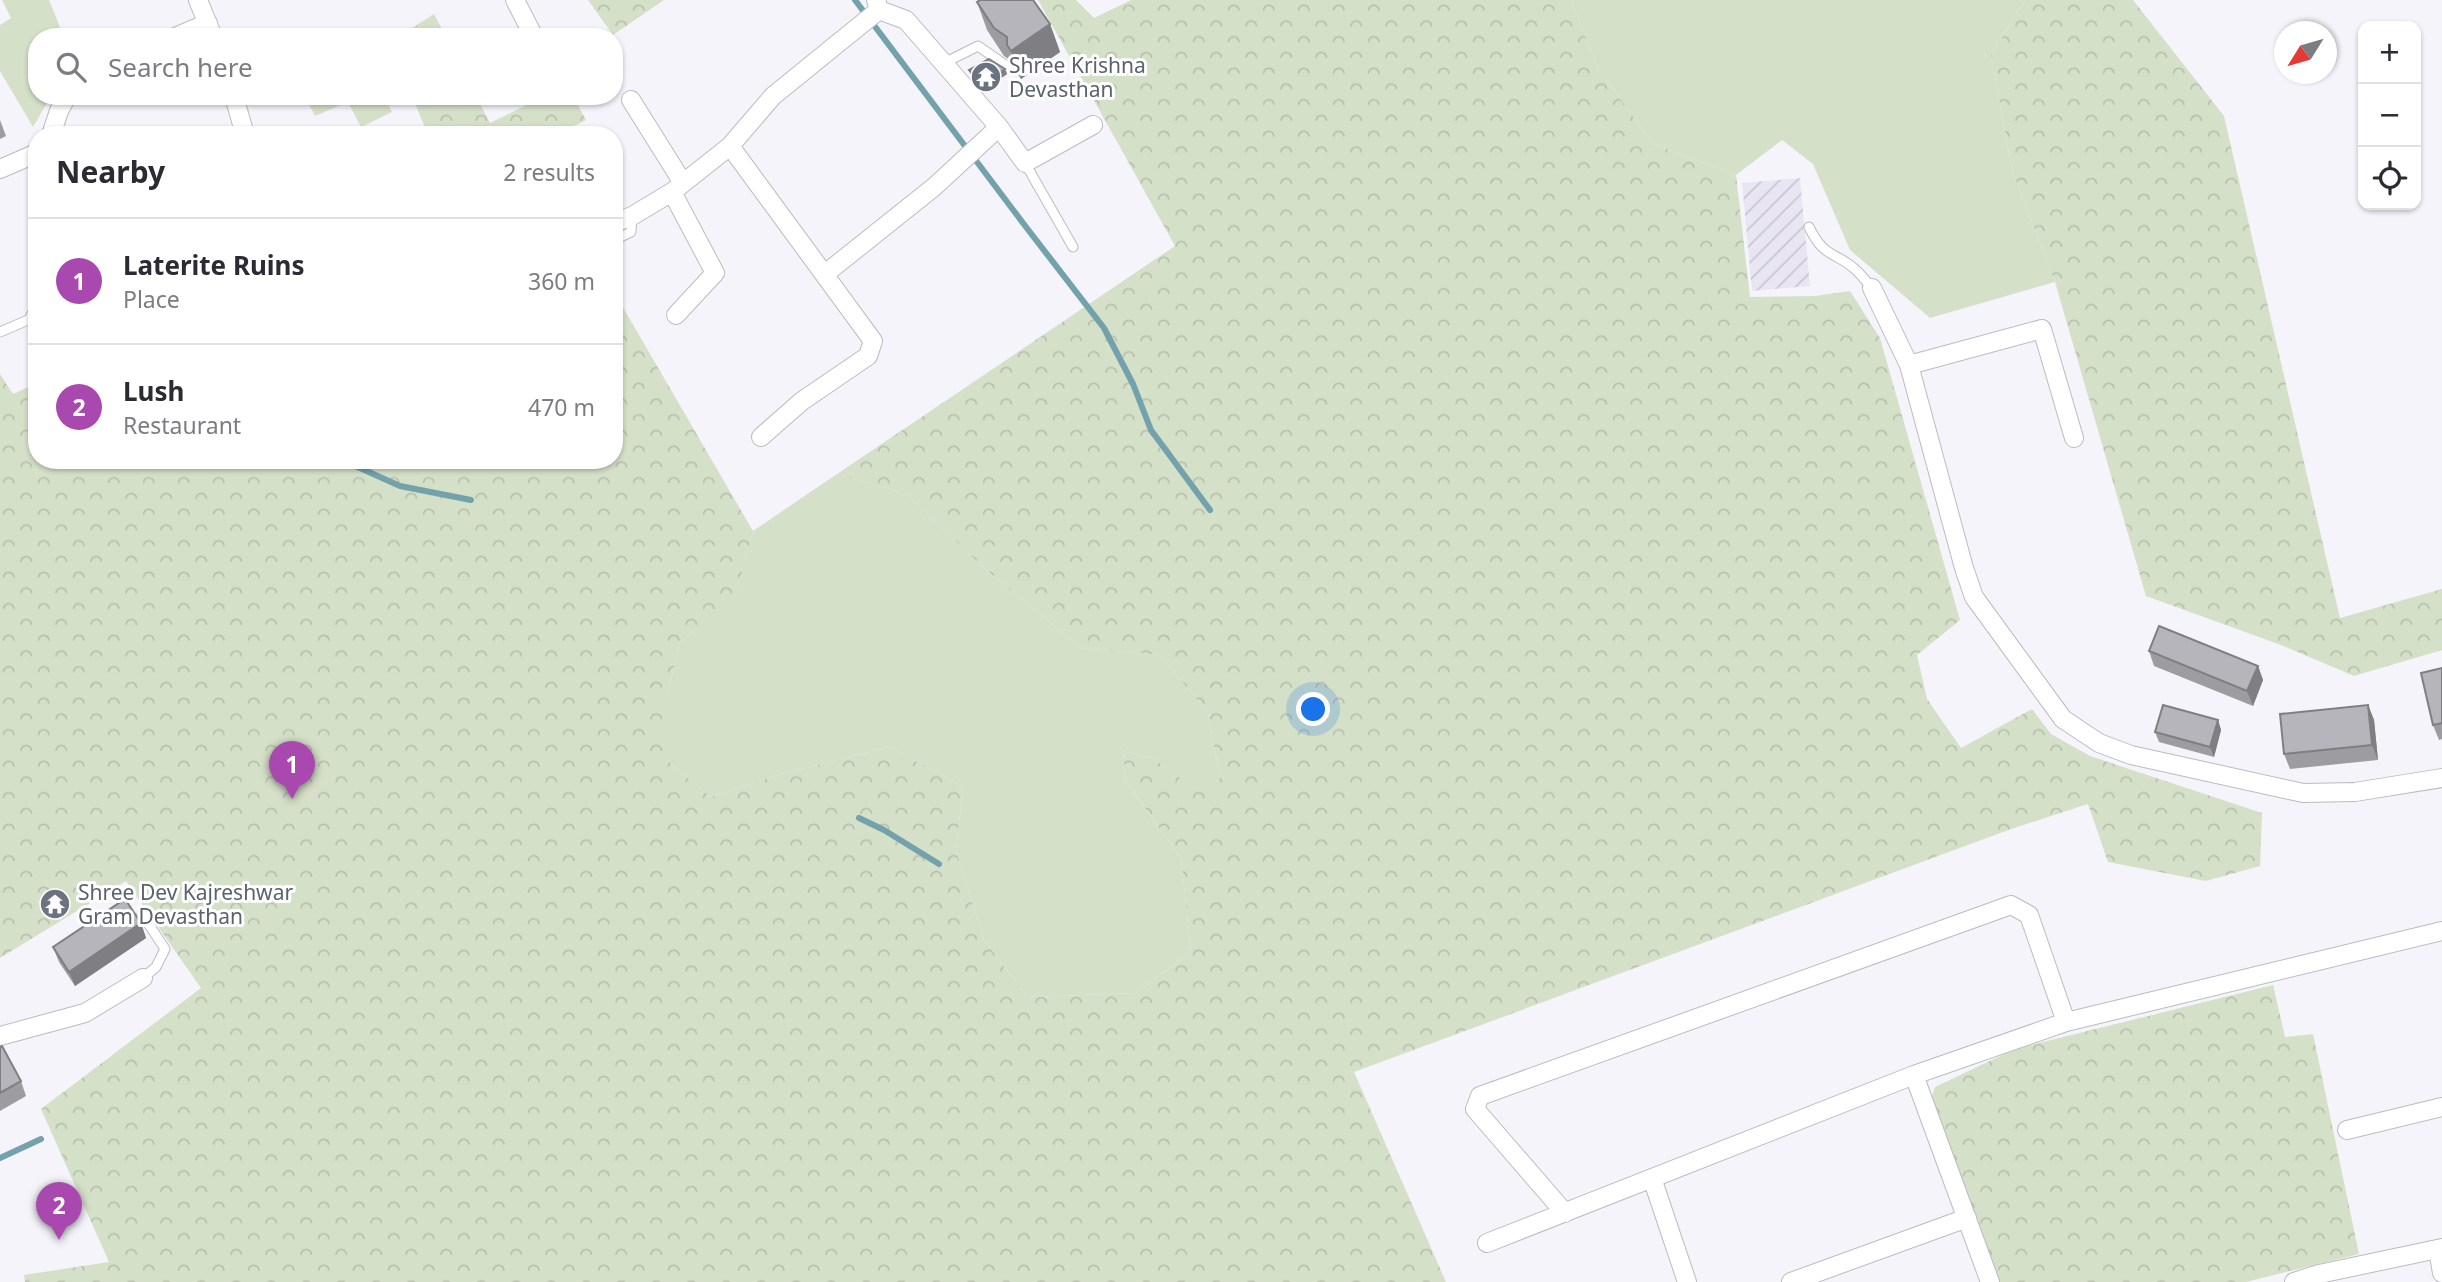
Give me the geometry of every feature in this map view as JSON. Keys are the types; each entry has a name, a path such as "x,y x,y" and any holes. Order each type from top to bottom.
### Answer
{"street":[{"path":"515,0 529,28"},
{"path":"204,2 210,28"},
{"path":"623,220 677,188 730,146 774,96 878,5 906,20 999,127 1025,163 1093,125"},
{"path":"631,100 677,188 715,273 676,315"},
{"path":"54,126 62,105"},
{"path":"237,105 243,126"},
{"path":"825,274 934,187 999,127"},
{"path":"730,146 873,341 868,356 803,401 761,437"},
{"path":"0,169 28,157"},
{"path":"1871,288 1909,365 1974,597 2063,719 2099,743 2132,755 2303,793 2355,792 2442,778"},
{"path":"1909,365 2042,329 2074,438"},
{"path":"1565,1213 1475,1109 1480,1096 2011,905 2029,915 2066,1022"},
{"path":"1488,1243 1914,1075 2066,1022 2442,931"},
{"path":"0,1036 85,1013 143,978"},
{"path":"1914,1075 1990,1282"},
{"path":"2347,1130 2442,1107"},
{"path":"1652,1178 1687,1282"},
{"path":"1791,1282 1967,1219"},
{"path":"2294,1282 2440,1249 2442,1273"}],"lane":[{"path":"944,63 978,46 1011,68"},
{"path":"1025,163 1073,247"},
{"path":"623,236 631,232 632,216"},
{"path":"1808,227 1817,244 1831,256 1855,269 1871,288"},
{"path":"0,332 28,320"},
{"path":"142,915 165,949 156,967 143,978"}],"shaded area":[{"path":"1800,178 1810,286 1752,291 1742,183"}],"green space":[{"path":"2,0 49,0 60,28 28,28 28,105 46,105 34,126 0,71 0,25 11,18"},
{"path":"588,0 664,0 623,28 608,28"},
{"path":"1038,0 1076,0 1094,18 1131,0 1571,0 1598,68 1653,144 1736,175 1750,297 1815,296 1850,291 1880,338 1960,620 1917,655 1927,699 1961,748 2032,709 2051,734 2090,756 2262,813 2260,866 2206,881 2108,862 2088,804 2011,829 1354,1072 1446,1282 25,1282 24,1275 109,1262 41,1109 201,988 126,881 0,958 0,374 13,394 28,387 28,469 623,469 623,307 753,531 734,602 680,642 667,695 667,760 711,797 774,776 889,747 963,786 956,850 984,940 1027,997 1136,993 1191,952 1181,858 1126,782 1123,751 1154,759 1199,792 1220,778 1208,713 1160,655 1081,648 983,567 907,494 837,474 1175,246"},
{"path":"1571,0 2025,0 1991,55 2012,170 2055,282 1930,318 1850,250 1813,164 1782,140 1736,175 1653,144 1598,68"},
{"path":"2025,0 2133,0 2224,116 2340,618 2442,589 2442,650 2354,676 2281,645 2146,596 2055,282 2012,170 1991,55"},
{"path":"434,14 441,28 412,28"},
{"path":"310,105 341,105 315,116"},
{"path":"350,105 388,105 392,112 360,126"},
{"path":"416,105 481,105 490,123 527,105 578,105 586,120 574,126 424,126"},
{"path":"837,474 907,494 983,567 1081,648 1160,655 1208,713 1220,778 1199,793 1154,759 1123,751 1126,782 1181,858 1191,952 1136,993 1027,997 984,940 956,850 963,786 889,747 774,776 711,797 667,760 135,749 667,695 680,642 734,601 753,531"},
{"path":"2273,985 2285,1037 2313,1034 2359,1254 2246,1282 1999,1282 1931,1099 1935,1087 2015,1049"}],"building":[{"path":"1033,0 1050,24 1011,51 1007,45 1007,37 994,28 977,2"},
{"path":"989,59 1005,69 982,85 969,70"},
{"path":"2159,626 2258,666 2247,691 2149,651"},
{"path":"2442,668 2442,723 2433,725 2421,673"},
{"path":"2163,705 2218,720 2210,747 2155,732"},
{"path":"2368,705 2372,745 2284,754 2280,714"},
{"path":"125,899 141,923 69,972 53,947"},
{"path":"2,1046 21,1081 0,1093 0,1047"}],"waterway":[{"path":"855,0 1104,328 1133,384 1151,430 1210,510"},
{"path":"362,469 400,486 471,500"},
{"path":"859,818 939,864"},
{"path":"0,1158 41,1139"}],"place":[{"name":"Shree Krishna Devasthan","path":"986,77"},
{"name":"Laterite Ruins","path":"292,799"},
{"name":"Shree Dev Kajreshwar Gram Devasthan","path":"55,904"},
{"name":"Lush","path":"59,1240"}]}
